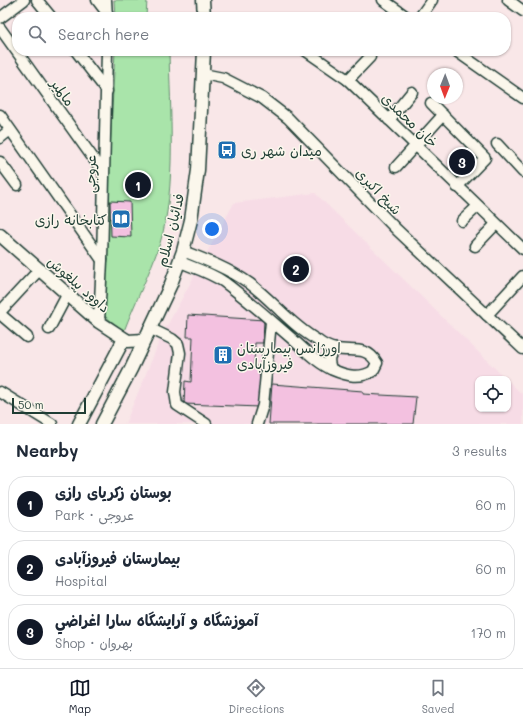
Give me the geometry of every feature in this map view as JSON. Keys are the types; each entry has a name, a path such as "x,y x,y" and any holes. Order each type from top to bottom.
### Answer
{"main road":[{"path":"203,0 204,12"},
{"name":"فدائیان اسلام","path":"102,424 131,369 146,334 171,284 181,257 191,220 198,170 204,56"},
{"name":"داوود پیلغوش","path":"0,235 99,322 124,339"},
{"path":"79,424 124,339 132,342 146,334"},
{"path":"112,361 124,359 131,369"}],"street":[{"path":"0,18 24,0"},
{"path":"37,0 47,12"},
{"path":"97,0 105,12"},
{"path":"106,0 107,12"},
{"path":"383,0 400,12"},
{"path":"424,12 432,0"},
{"path":"508,0 522,9"},
{"name":"مالمیر","path":"0,28 12,45"},
{"name":"مالمیر","path":"20,56 103,172"},
{"path":"80,56 107,91"},
{"name":"عروجی","path":"99,322 107,56"},
{"name":"خان محمدی","path":"313,56 348,80 416,145 457,187 523,249"},
{"path":"463,56 523,98"},
{"path":"348,80 370,57"},
{"name":"شیخ اکبری","path":"203,74 224,78 262,98 288,118 397,230 523,349"},
{"path":"389,120 412,92"},
{"path":"432,104 485,158 457,187"},
{"path":"0,115 102,260"},
{"path":"396,168 443,115"},
{"path":"0,138 10,130"},
{"path":"497,144 523,172"},
{"path":"0,162 17,185"},
{"path":"462,221 478,206"},
{"path":"475,246 496,224"},
{"path":"181,257 219,266 249,283 300,329 318,342 336,349 363,350 372,355 377,363 373,372 364,376 346,375 331,369 311,356 250,302 222,281 181,257"},
{"path":"27,337 2,308 39,270"},
{"path":"487,315 523,276"},
{"path":"49,329 67,295"},
{"path":"257,424 263,405 271,322"},
{"path":"146,334 172,339 178,344 180,353 175,392 178,404 206,424"},
{"path":"331,369 328,361 330,353 336,349"},
{"path":"0,392 52,424"}],"shaded area":[{"path":"315,193 503,376 475,376 475,412 511,412 511,384 523,395 523,424 125,424 162,335 234,203"}],"green space":[{"path":"114,0 147,0 146,12 115,12"},
{"path":"115,56 169,56 171,174 169,198 160,243 124,331 102,314"}],"building":[{"name":"کتابخانه رازی","path":"110,201 130,202 131,237 111,236"},
{"name":"اورژانس بیمارستان فیروزآبادی","path":"188,315 264,320 263,343 255,343 254,366 260,366 259,407 184,404 185,381 191,382 193,337 187,337"},
{"path":"272,384 363,391 363,394 416,397 413,424 269,424"}],"place":[{"name":"میدان شهر ری","path":"227,150"},
{"name":"آموزشگاه و آرايشگاه سارا اغراضي","path":"462,162"},
{"name":"بوستان زکریای رازی","path":"138,185"},
{"name":"کتابخانه رازی","path":"121,219"},
{"name":"بیمارستان فیروزآبادی","path":"296,269"},
{"name":"اورژانس بیمارستان فیروزآبادی","path":"223,355"}]}
